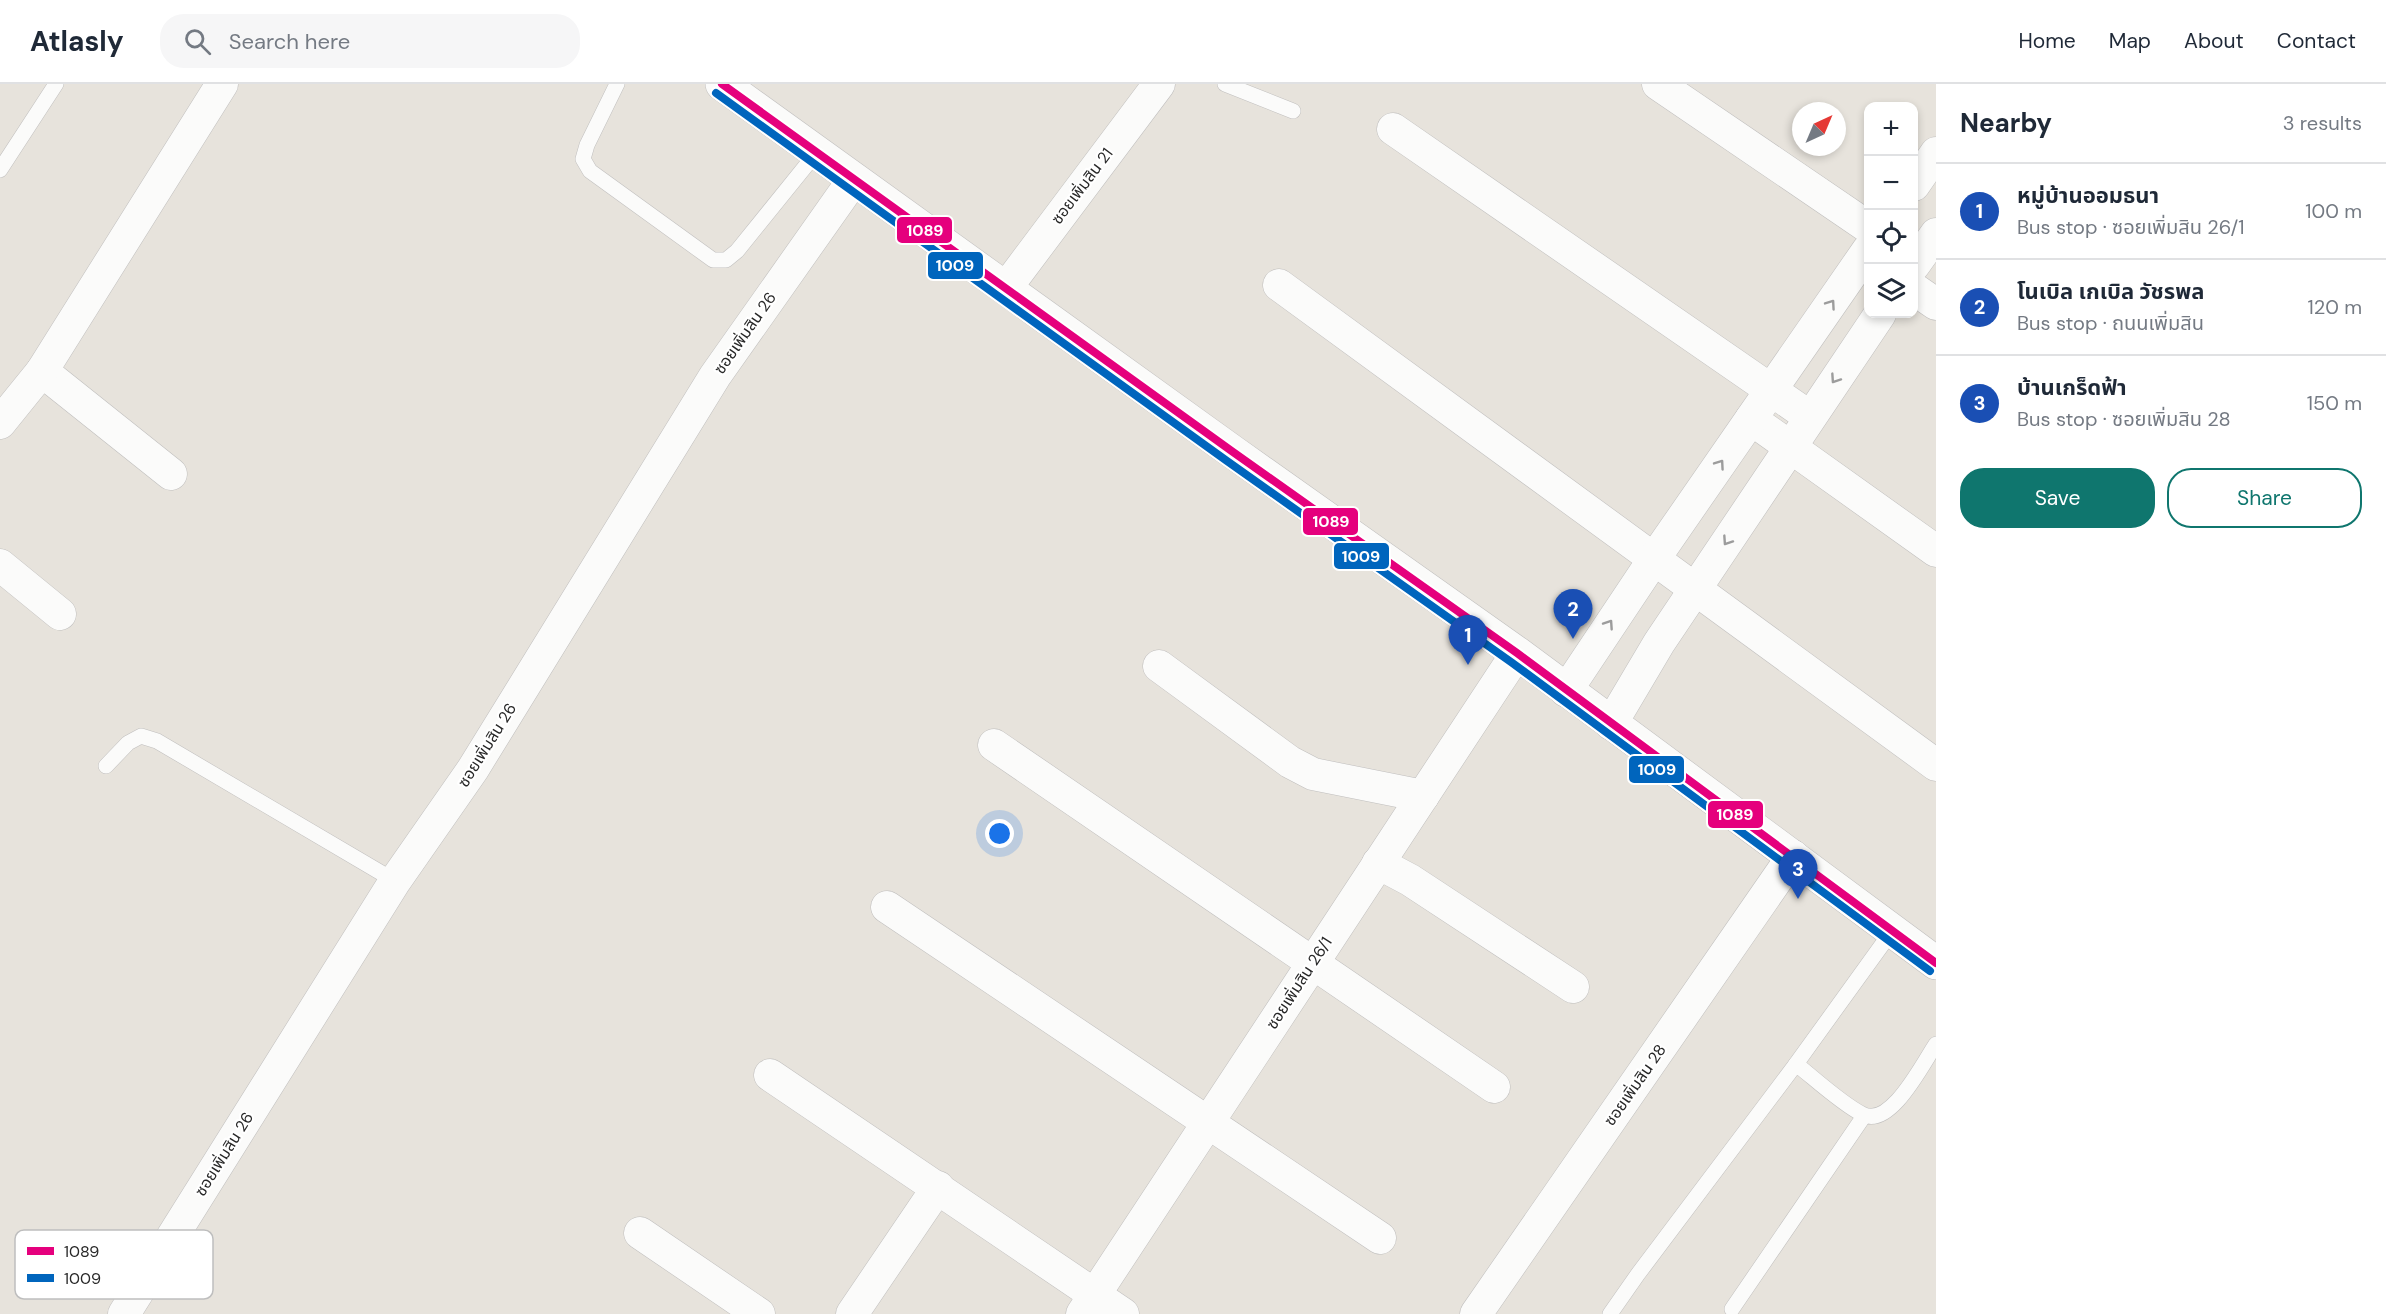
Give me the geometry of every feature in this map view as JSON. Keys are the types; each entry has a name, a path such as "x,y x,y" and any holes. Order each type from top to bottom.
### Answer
{"street":[{"path":"0,423 42,372 222,84"},
{"path":"722,84 1233,453 1516,653 1936,963"},
{"name":"ซอยเพิ่มสิน 21","path":"1006,288 1159,84"},
{"path":"1658,84 1864,246"},
{"path":"1393,129 1810,417"},
{"path":"1918,179 1936,153"},
{"name":"ซอยเพิ่มสิน 26","path":"176,1230 394,881 473,769 715,376 854,179"},
{"path":"1917,264 1936,234"},
{"path":"1566,691 1864,252"},
{"path":"1918,275 1936,304"},
{"path":"1279,285 1936,765"},
{"path":"1611,724 1659,643 1877,318"},
{"path":"42,372 171,474"},
{"path":"1751,419 1936,551"},
{"path":"0,565 60,614"},
{"name":"ซอยเพิ่มสิน 26/1","path":"1088,1304 1516,653"},
{"path":"1159,666 1290,762 1313,774 1423,796"},
{"path":"994,745 1494,1087"},
{"name":"ซอยเพิ่มสิน 28","path":"1476,1314 1793,856"},
{"path":"1378,863 1410,880 1573,987"},
{"path":"887,907 1380,1238"},
{"path":"770,1075 938,1187 1088,1304 1123,1314"},
{"path":"852,1314 938,1187"},
{"path":"640,1233 759,1314"},
{"name":"ซอยเพิ่มสิน 26","path":"124,1314 133,1299"}],"lane":[{"path":"0,170 56,84"},
{"path":"617,84 583,159 590,171 713,260 726,260 737,251 817,152"},
{"path":"1225,84 1293,111"},
{"path":"106,766 128,743 141,736 157,741 394,881"},
{"path":"1610,1314 1892,932"},
{"path":"1796,1064 1864,1116 1880,1116 1895,1105 1936,1044"},
{"path":"1732,1309 1864,1116"}],"transit line":[{"name":"1089","path":"722,84 1233,452 1517,653 1936,963"},
{"name":"1009","path":"716,93 1227,461 1511,662 1930,971"}],"place":[{"name":"โนเบิล เกเบิล วัชรพล","path":"1573,639"},
{"name":"หมู่บ้านออมธนา","path":"1468,665"},
{"name":"บ้านเกร็ดฟ้า","path":"1798,899"}]}
